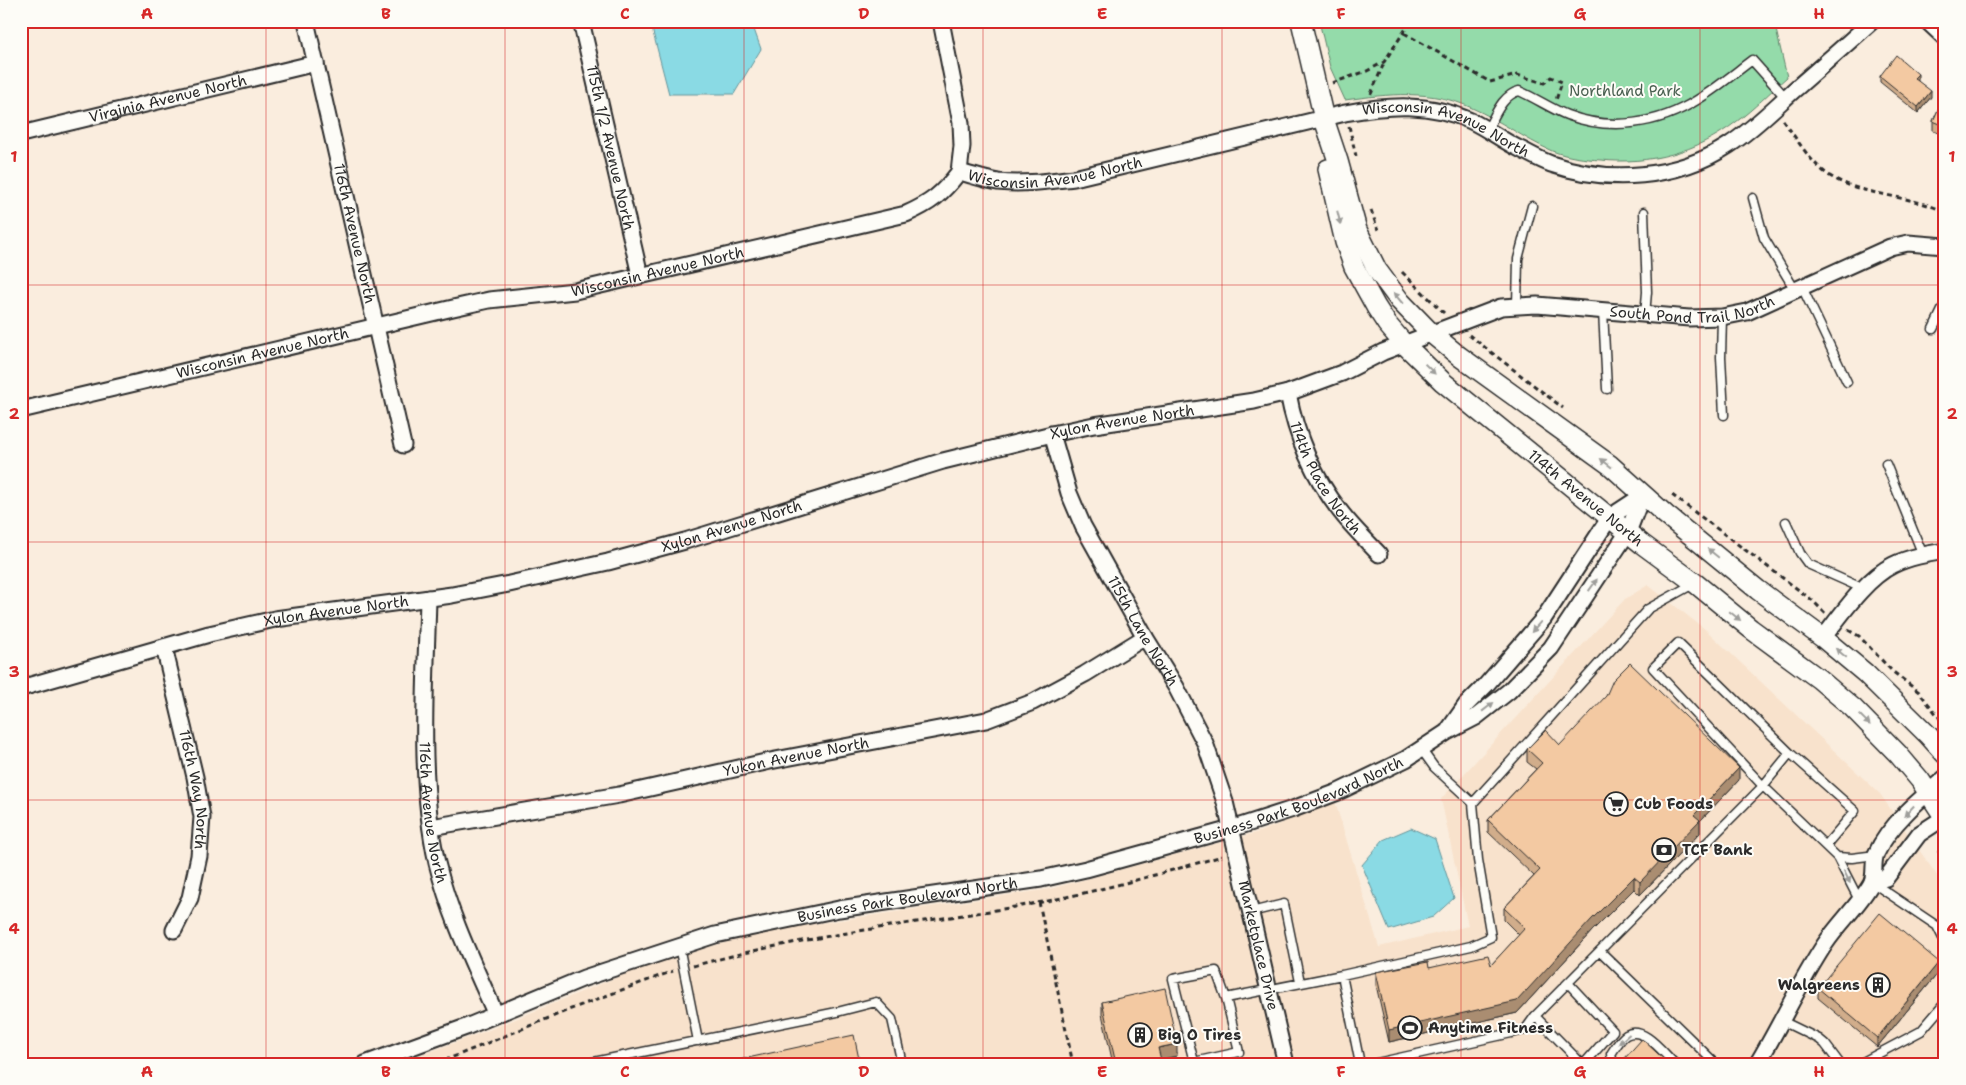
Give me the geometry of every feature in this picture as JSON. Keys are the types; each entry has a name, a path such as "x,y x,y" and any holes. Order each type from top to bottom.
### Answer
{"street":[{"name":"116th Avenue North","path":"306,21 403,445"},
{"name":"115th 1/2 Avenue North","path":"581,21 640,275"},
{"path":"941,21 961,123 960,172"},
{"name":"114th Avenue North","path":"1300,21 1324,118 1338,160 1357,230 1368,254 1400,302 1432,333 1473,366 1610,465 1642,496 1758,590 1823,638 1865,673 1928,734 1945,754"},
{"name":"Wisconsin Avenue North","path":"21,410 489,300 575,291 906,214 928,204 946,189 960,172 997,182 1024,183 1074,178 1372,108 1402,106 1433,108 1470,121 1516,147 1564,168 1603,175 1656,173 1688,165 1718,152 1744,134 1872,21"},
{"path":"1927,21 1945,38"},
{"name":"Virginia Avenue North","path":"21,134 316,64"},
{"name":"114th Avenue North","path":"1324,118 1323,141 1325,158 1345,242 1364,288 1387,324 1404,344 1443,382 1628,532 1751,629 1819,679 1853,708 1898,754 1945,818"},
{"name":"South Pond Trail North","path":"1432,333 1487,312 1517,306 1536,305 1689,318 1722,317 1746,312 1890,247 1908,243 1945,246"},
{"name":"Xylon Avenue North","path":"21,688 209,634 275,619 428,598 537,578 643,553 943,461 1052,434 1094,425 1254,401 1288,392 1342,373 1383,352 1432,333"},
{"name":"114th Place North","path":"1288,392 1295,423 1313,469 1341,512 1379,554"},
{"name":"115th Lane North","path":"1052,434 1068,493 1083,526 1145,637 1176,687 1205,743 1232,829"},
{"name":"Business Park Boulevard North","path":"1447,732 1466,705 1486,685 1544,618 1610,517 1642,496"},
{"name":"Business Park Boulevard North","path":"365,1064 393,1060 584,978 679,946 745,928 839,909 1040,879 1135,857 1232,829 1338,792 1398,763 1447,732 1476,717 1509,691 1552,648 1628,532 1642,496"},
{"path":"1823,638 1864,588 1893,565 1922,555 1945,551"},
{"name":"116th Avenue North","path":"428,598 425,777 431,826 438,864 454,917 496,1015"},
{"name":"Yukon Avenue North","path":"431,826 515,814 619,795 806,754 936,731 986,720 1033,702 1145,637"},
{"name":"116th Way North","path":"164,647 195,777 202,817 200,856 190,898 174,930"},
{"path":"1757,1064 1782,1021 1801,982 1826,943 1872,882 1876,855 1889,834 1910,810 1945,778"},
{"path":"1872,882 1886,878 1919,834 1945,818"},
{"name":"Marketplace Drive","path":"1232,829 1286,1064"}],"lane":[{"path":"1487,130 1506,98 1512,93 1519,92 1568,116 1588,121 1611,124 1635,124 1659,119 1698,100 1752,60 1781,102"},
{"path":"1753,198 1764,238 1798,288 1847,382"},
{"path":"1517,306 1518,259 1532,206"},
{"path":"1644,212 1647,292 1645,314"},
{"path":"1933,329 1945,304"},
{"path":"1603,311 1607,389"},
{"path":"1722,317 1721,357 1724,415"},
{"path":"1886,464 1922,555"},
{"path":"1786,522 1800,553 1808,564 1864,588"},
{"path":"1473,803 1648,609 1695,583"},
{"path":"1826,845 1855,811 1790,753 1678,643 1653,668 1763,786 1837,856 1858,900"},
{"path":"1226,998 1342,975 1471,946 1490,937 1478,860 1473,803 1434,767 1421,749"},
{"path":"1372,1064 1525,1030 1535,1016 1763,786 1790,753"},
{"path":"1837,856 1852,858 1876,855"},
{"path":"1872,882 1936,926 1945,942"},
{"path":"1251,912 1284,904 1300,982"},
{"path":"679,946 698,1041"},
{"path":"1600,951 1716,1064"},
{"path":"1216,971 1226,998 1239,1052 1194,1062 1173,979 1216,971"},
{"path":"1342,975 1360,1064"},
{"path":"1535,1016 1583,1064 1613,1031 1568,983"},
{"path":"584,1064 837,1012 876,1002 892,1019 902,1064"},
{"path":"1859,1064 1921,1031 1945,1003"},
{"path":"1782,1021 1825,1044 1840,1064"},
{"path":"1613,1064 1611,1054 1624,1036 1633,1032 1644,1034 1675,1064"}],"path":[{"path":"1372,108 1372,91 1384,62 1411,21"},
{"path":"1404,33 1490,82 1518,75 1544,83 1551,77 1562,82 1553,109"},
{"path":"1333,82 1367,71 1384,62"},
{"path":"1781,102 1804,150 1817,166 1831,177 1852,186 1928,204 1945,212"},
{"path":"1350,129 1358,164"},
{"path":"1370,208 1380,234"},
{"path":"1400,270 1440,308"},
{"path":"1859,636 1892,671 1919,692 1945,725"},
{"path":"1938,853 1945,847"},
{"path":"436,1064 585,1004 684,968 807,939 1039,902 1094,891 1223,855"},
{"path":"1039,902 1073,1064"}],"shaded area":[{"path":"1648,585 1706,630 1880,794 1945,887 1945,1057 1930,1064 397,1064 489,1030 654,962 768,931 1050,889 1259,832 1335,802 1379,947 1468,926 1441,799 1625,599"}],"green space":[{"name":"Northland Park","path":"1319,21 1774,21 1787,77 1736,122 1689,149 1655,158 1637,160 1619,161 1582,158 1552,151 1472,108 1441,98 1393,95 1345,100 1330,67"}],"water":[{"path":"650,21 751,21 761,49 734,94 669,94"},
{"path":"1411,828 1435,839 1454,898 1433,917 1389,930 1362,865 1383,840"}],"building":[{"path":"1896,55 1918,74 1914,78 1931,91 1918,107 1880,76"},
{"path":"1945,94 1945,126 1933,121"},
{"name":"Cub Foods","path":"1630,663 1739,768 1694,815 1700,820 1640,882 1634,877 1592,919 1517,1001 1389,1030 1376,972 1428,962 1429,968 1488,955 1491,965 1525,928 1504,908 1540,870 1488,820 1542,763 1527,749 1546,730 1560,745 1606,696 1613,680"},
{"name":"Walgreens","path":"1880,913 1939,962 1877,1038 1818,988"},
{"name":"Big O Tires","path":"1165,988 1177,1044 1158,1048 1162,1064 1116,1064 1102,1002"},
{"path":"854,1035 860,1064 720,1064"},
{"path":"1642,1039 1669,1064 1632,1064 1625,1058"}],"place":[{"name":"Cub Foods","path":"1616,804"},
{"name":"TCF Bank","path":"1664,850"},
{"name":"Walgreens","path":"1878,985"},
{"name":"Anytime Fitness","path":"1410,1028"},
{"name":"Big O Tires","path":"1140,1035"}]}
